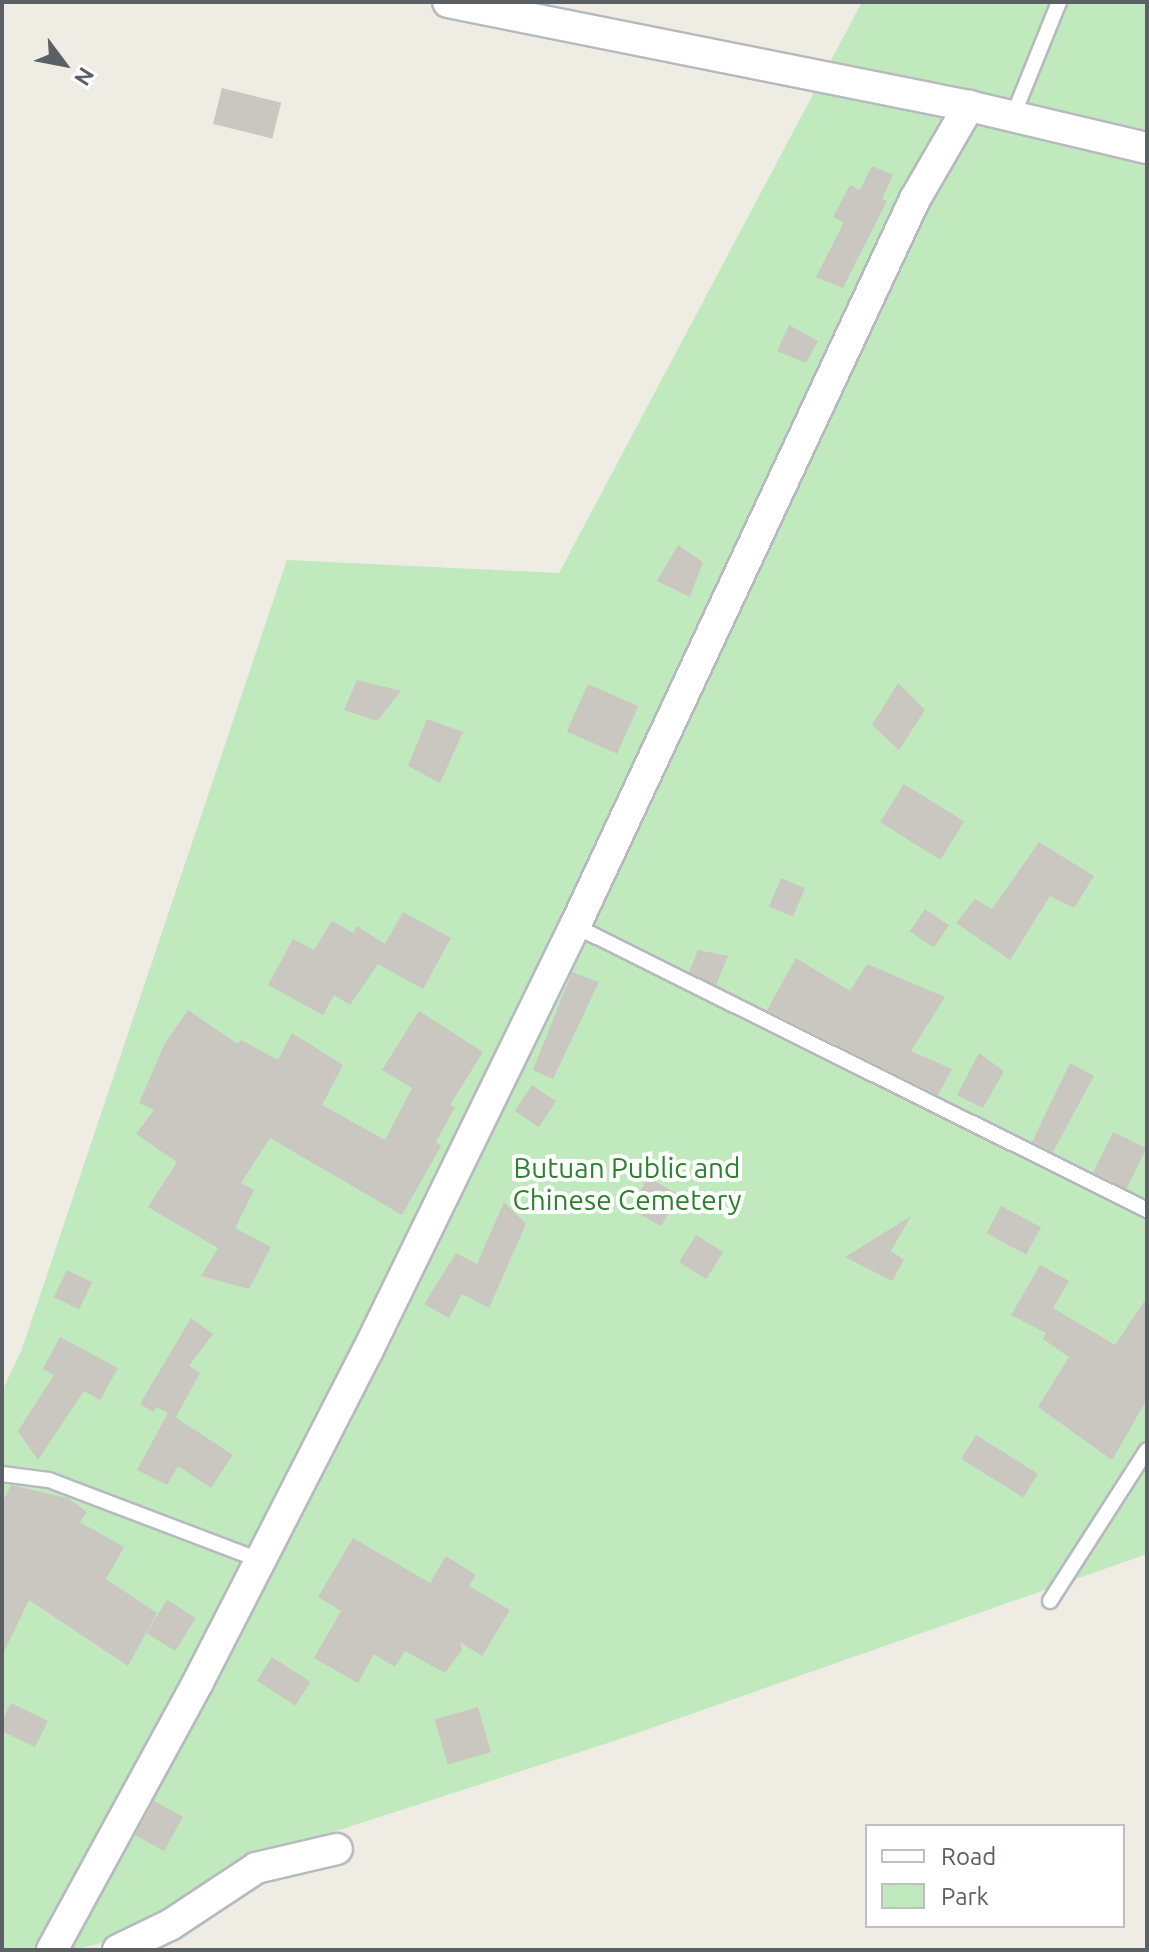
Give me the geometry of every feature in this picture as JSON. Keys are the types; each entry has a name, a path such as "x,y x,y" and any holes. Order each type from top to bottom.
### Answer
{"street":[{"path":"448,2 969,106 1147,148"},
{"path":"52,1950 262,1561 575,926 909,212 969,106"},
{"path":"118,1950 170,1925 256,1868 337,1849"}],"lane":[{"path":"1013,116 1059,2"},
{"path":"575,926 1147,1210"},
{"path":"1050,1601 1147,1450"},
{"path":"2,1474 49,1480 262,1561"}],"green space":[{"name":"Butuan Public and Chinese Cemetery","path":"862,2 1147,2 1147,1554 617,1740 330,1833 129,1936 73,1950 2,1950 2,1391 22,1349 287,560 559,573"}],"building":[{"path":"222,88 281,103 272,139 213,124"},
{"path":"872,166 893,175 882,199 887,201 843,288 816,277 844,222 833,217 850,185 860,190"},
{"path":"789,325 818,341 806,363 777,351"},
{"path":"678,545 703,562 690,597 657,581"},
{"path":"357,680 401,691 377,721 344,710"},
{"path":"898,683 925,710 899,750 872,725"},
{"path":"588,684 638,706 617,754 567,732"},
{"path":"427,719 463,732 440,783 408,766"},
{"path":"904,784 964,822 940,860 880,822"},
{"path":"1039,842 1094,876 1074,908 1050,896 1010,960 956,923 975,899 992,909"},
{"path":"781,878 805,888 793,917 769,907"},
{"path":"925,909 949,925 934,948 910,931"},
{"path":"403,912 451,938 423,989 378,964 350,1005 334,995 323,1015 268,985 293,939 314,950 332,921 353,933 357,926 385,944"},
{"path":"698,950 728,956 716,985 689,972"},
{"path":"796,958 850,991 867,964 945,997 911,1051 952,1069 938,1095 767,1010"},
{"path":"572,972 599,982 553,1079 533,1070"},
{"path":"188,1010 238,1044 241,1040 278,1060 292,1033 343,1065 322,1105 385,1140 412,1088 382,1070 419,1011 483,1052 450,1105 455,1107 436,1142 441,1146 402,1215 270,1138 241,1183 254,1190 235,1228 271,1247 249,1289 201,1276 218,1248 148,1207 177,1162 136,1134 154,1110 139,1103 165,1043"},
{"path":"979,1053 1004,1071 983,1108 957,1095"},
{"path":"1070,1063 1094,1076 1053,1152 1032,1142"},
{"path":"532,1085 556,1101 539,1127 515,1111"},
{"path":"1113,1132 1146,1148 1127,1189 1093,1172"},
{"path":"648,1177 679,1195 661,1226 630,1208"},
{"path":"504,1202 526,1224 489,1308 462,1294 449,1318 424,1304 456,1253 477,1264"},
{"path":"1001,1206 1041,1227 1026,1254 986,1233"},
{"path":"911,1216 891,1251 904,1260 892,1281 845,1257"},
{"path":"696,1235 723,1252 706,1279 679,1262"},
{"path":"1040,1265 1069,1281 1053,1308 1115,1345 1147,1297 1147,1399 1112,1460 1038,1407 1069,1357 1043,1339 1046,1333 1011,1315"},
{"path":"67,1270 92,1282 79,1309 54,1297"},
{"path":"191,1318 213,1334 189,1366 200,1373 176,1417 172,1415 233,1455 211,1488 178,1466 167,1485 137,1470 168,1413 157,1407 153,1412 140,1404"},
{"path":"60,1337 118,1368 100,1400 84,1391 38,1460 18,1431 54,1375 43,1369"},
{"path":"976,1435 1038,1474 1023,1497 961,1459"},
{"path":"11,1485 68,1498 87,1512 80,1522 124,1547 106,1579 157,1613 128,1666 29,1600 2,1656 2,1503"},
{"path":"353,1538 430,1583 446,1556 476,1575 469,1586 510,1610 482,1656 460,1642 462,1650 445,1673 405,1651 395,1667 374,1654 358,1683 314,1658 341,1611 318,1597"},
{"path":"167,1600 196,1618 175,1651 146,1633"},
{"path":"272,1657 311,1682 295,1706 257,1680"},
{"path":"11,1703 48,1721 35,1747 2,1731 2,1721"},
{"path":"478,1707 491,1752 448,1765 435,1719"},
{"path":"154,1801 183,1817 164,1851 135,1835"}]}
